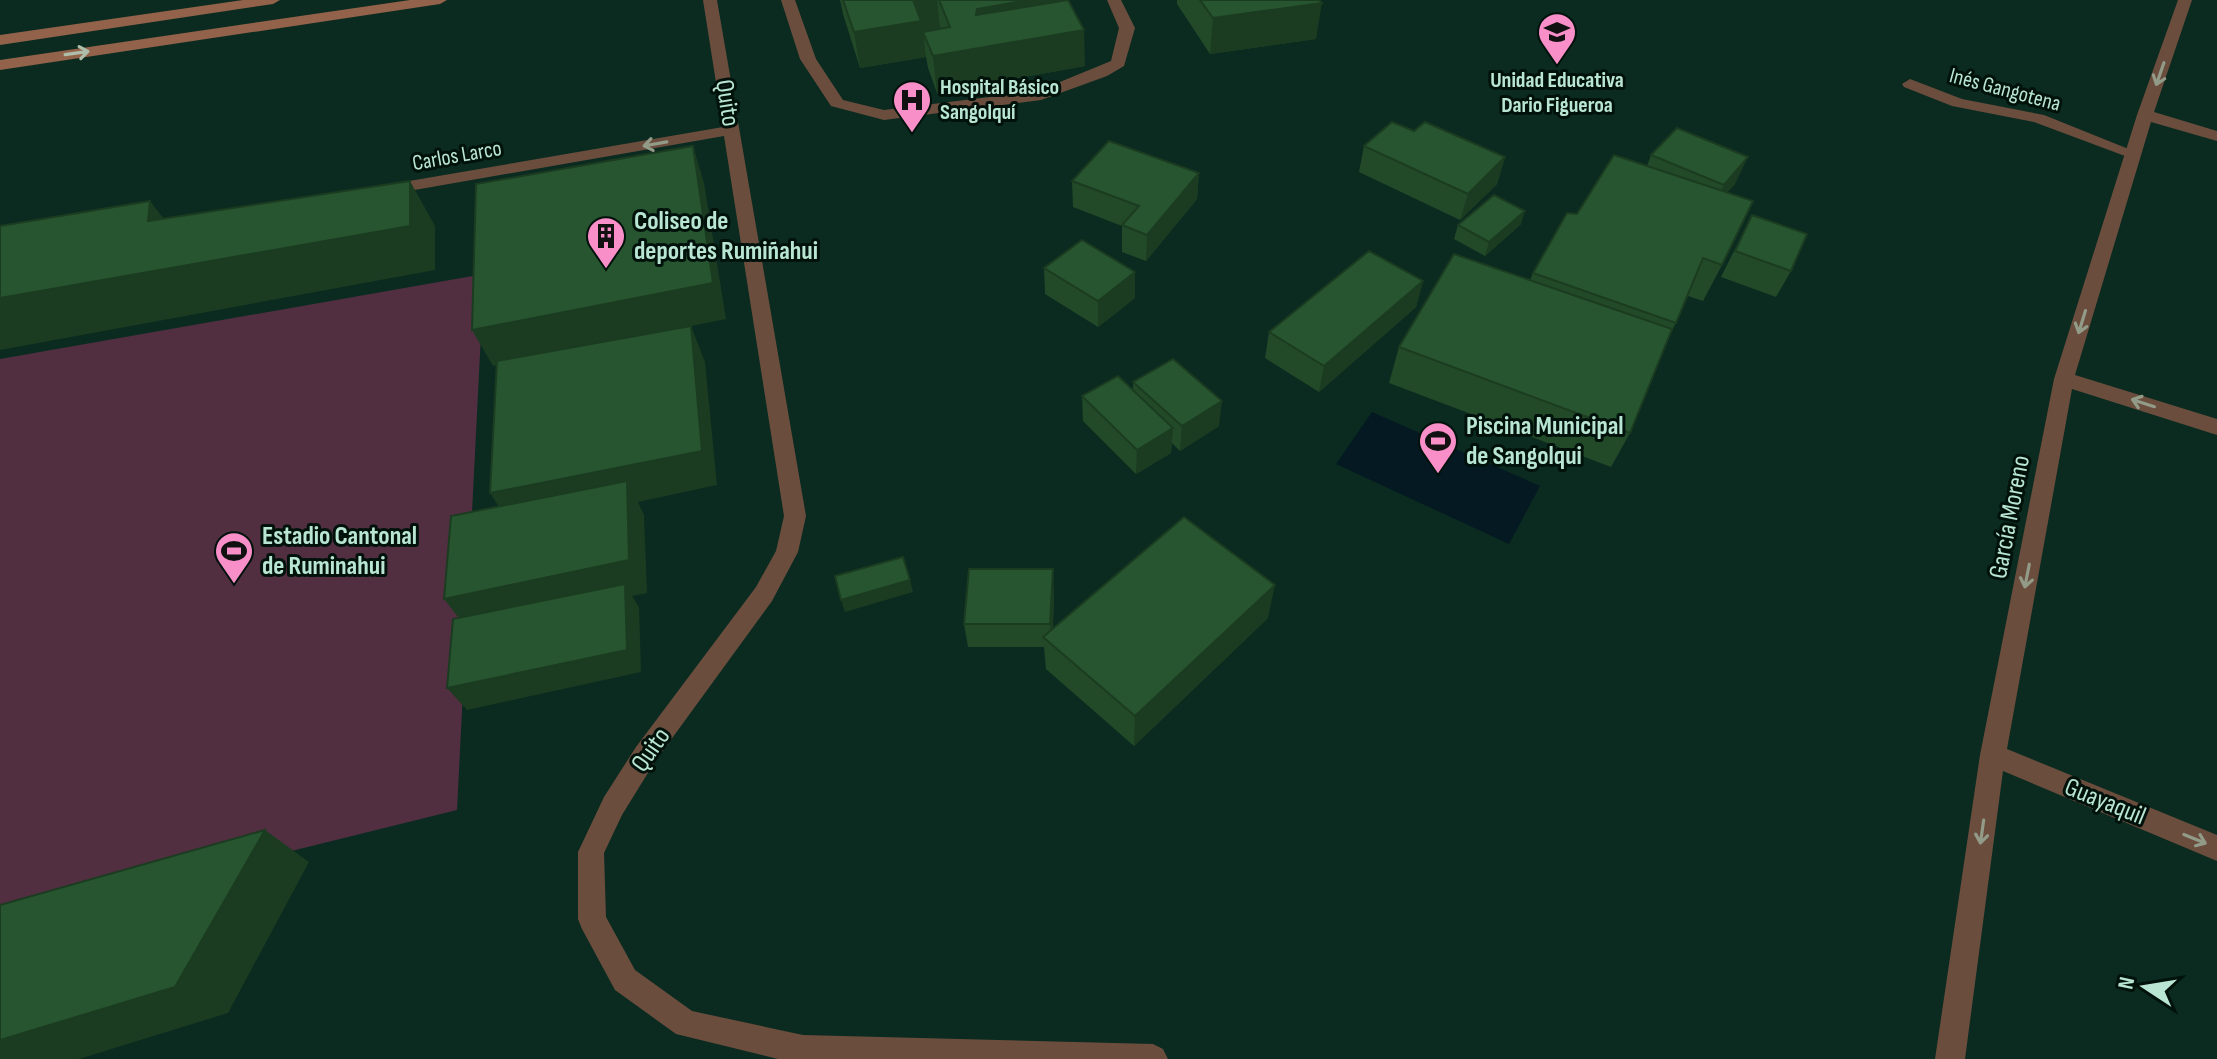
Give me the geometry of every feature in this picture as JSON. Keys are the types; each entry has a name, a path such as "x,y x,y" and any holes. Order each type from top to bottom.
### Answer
{"main road":[{"path":"0,40 273,0"},
{"path":"0,65 440,0"}],"street":[{"name":"Quito","path":"710,0 795,516 787,552 764,594 645,755 613,806 591,852 592,919 625,980 686,1024 803,1050 1147,1058"},
{"path":"788,0 808,59 837,103 884,115 1041,95 1101,73 1118,63 1127,28 1114,0"},
{"name":"García Moreno","path":"1950,1059 1993,755 2064,379 2145,115 2185,0"},
{"name":"Inés Gangotena","path":"1910,84 1982,109 2038,118 2133,154"},
{"path":"2145,115 2217,136"},
{"name":"Carlos Larco","path":"374,192 732,130"},
{"path":"2064,379 2217,427"},
{"name":"Guayaquil","path":"1993,755 2217,848"}],"shaded area":[{"name":"Estadio Cantonal de Ruminahui","path":"484,274 457,810 0,923 0,359"}],"water":[{"name":"Piscina Municipal de Sangolqui","path":"1372,412 1540,486 1509,544 1336,464"}],"building":[{"path":"843,0 913,0 921,21 854,32"},
{"path":"939,0 1028,0 977,9 976,15 1068,0 1084,30 933,56 923,32 950,27"},
{"path":"1200,0 1319,0 1322,3 1213,18"},
{"path":"1392,122 1414,131 1425,122 1505,157 1468,194 1364,146"},
{"path":"1677,128 1748,157 1724,185 1651,155"},
{"path":"1109,141 1199,173 1147,235 1122,225 1139,206 1072,181"},
{"name":"Coliseo de deportes Rumiñahui","path":"693,146 713,283 472,330 476,184"},
{"path":"1614,155 1753,201 1722,265 1703,258 1676,323 1533,273 1567,213 1577,214"},
{"path":"410,181 410,226 0,298 0,226 150,201 148,221"},
{"path":"1494,195 1525,211 1489,242 1458,225"},
{"path":"1752,215 1807,234 1791,271 1735,251"},
{"path":"1082,240 1135,272 1098,301 1044,268"},
{"path":"1369,251 1423,281 1324,366 1269,332"},
{"path":"1454,254 1672,329 1630,433 1399,347"},
{"path":"691,326 702,451 490,493 497,361"},
{"path":"1173,359 1222,401 1182,426 1133,382"},
{"path":"1118,376 1173,428 1137,450 1082,396"},
{"path":"627,481 629,560 444,599 451,516"},
{"path":"1184,517 1275,585 1135,716 1043,637"},
{"path":"903,557 910,580 841,600 835,576"},
{"path":"969,569 1053,569 1050,624 964,624"},
{"path":"625,584 627,650 447,688 453,619"},
{"path":"265,830 175,987 0,1040 0,905"}],"place":[{"name":"Unidad Educativa Dario Figueroa","path":"1557,66"},
{"name":"Hospital Básico Sangolquí","path":"912,134"},
{"name":"Coliseo de deportes Rumiñahui","path":"606,270"},
{"name":"Piscina Municipal de Sangolqui","path":"1438,475"},
{"name":"Estadio Cantonal de Ruminahui","path":"234,585"}]}
